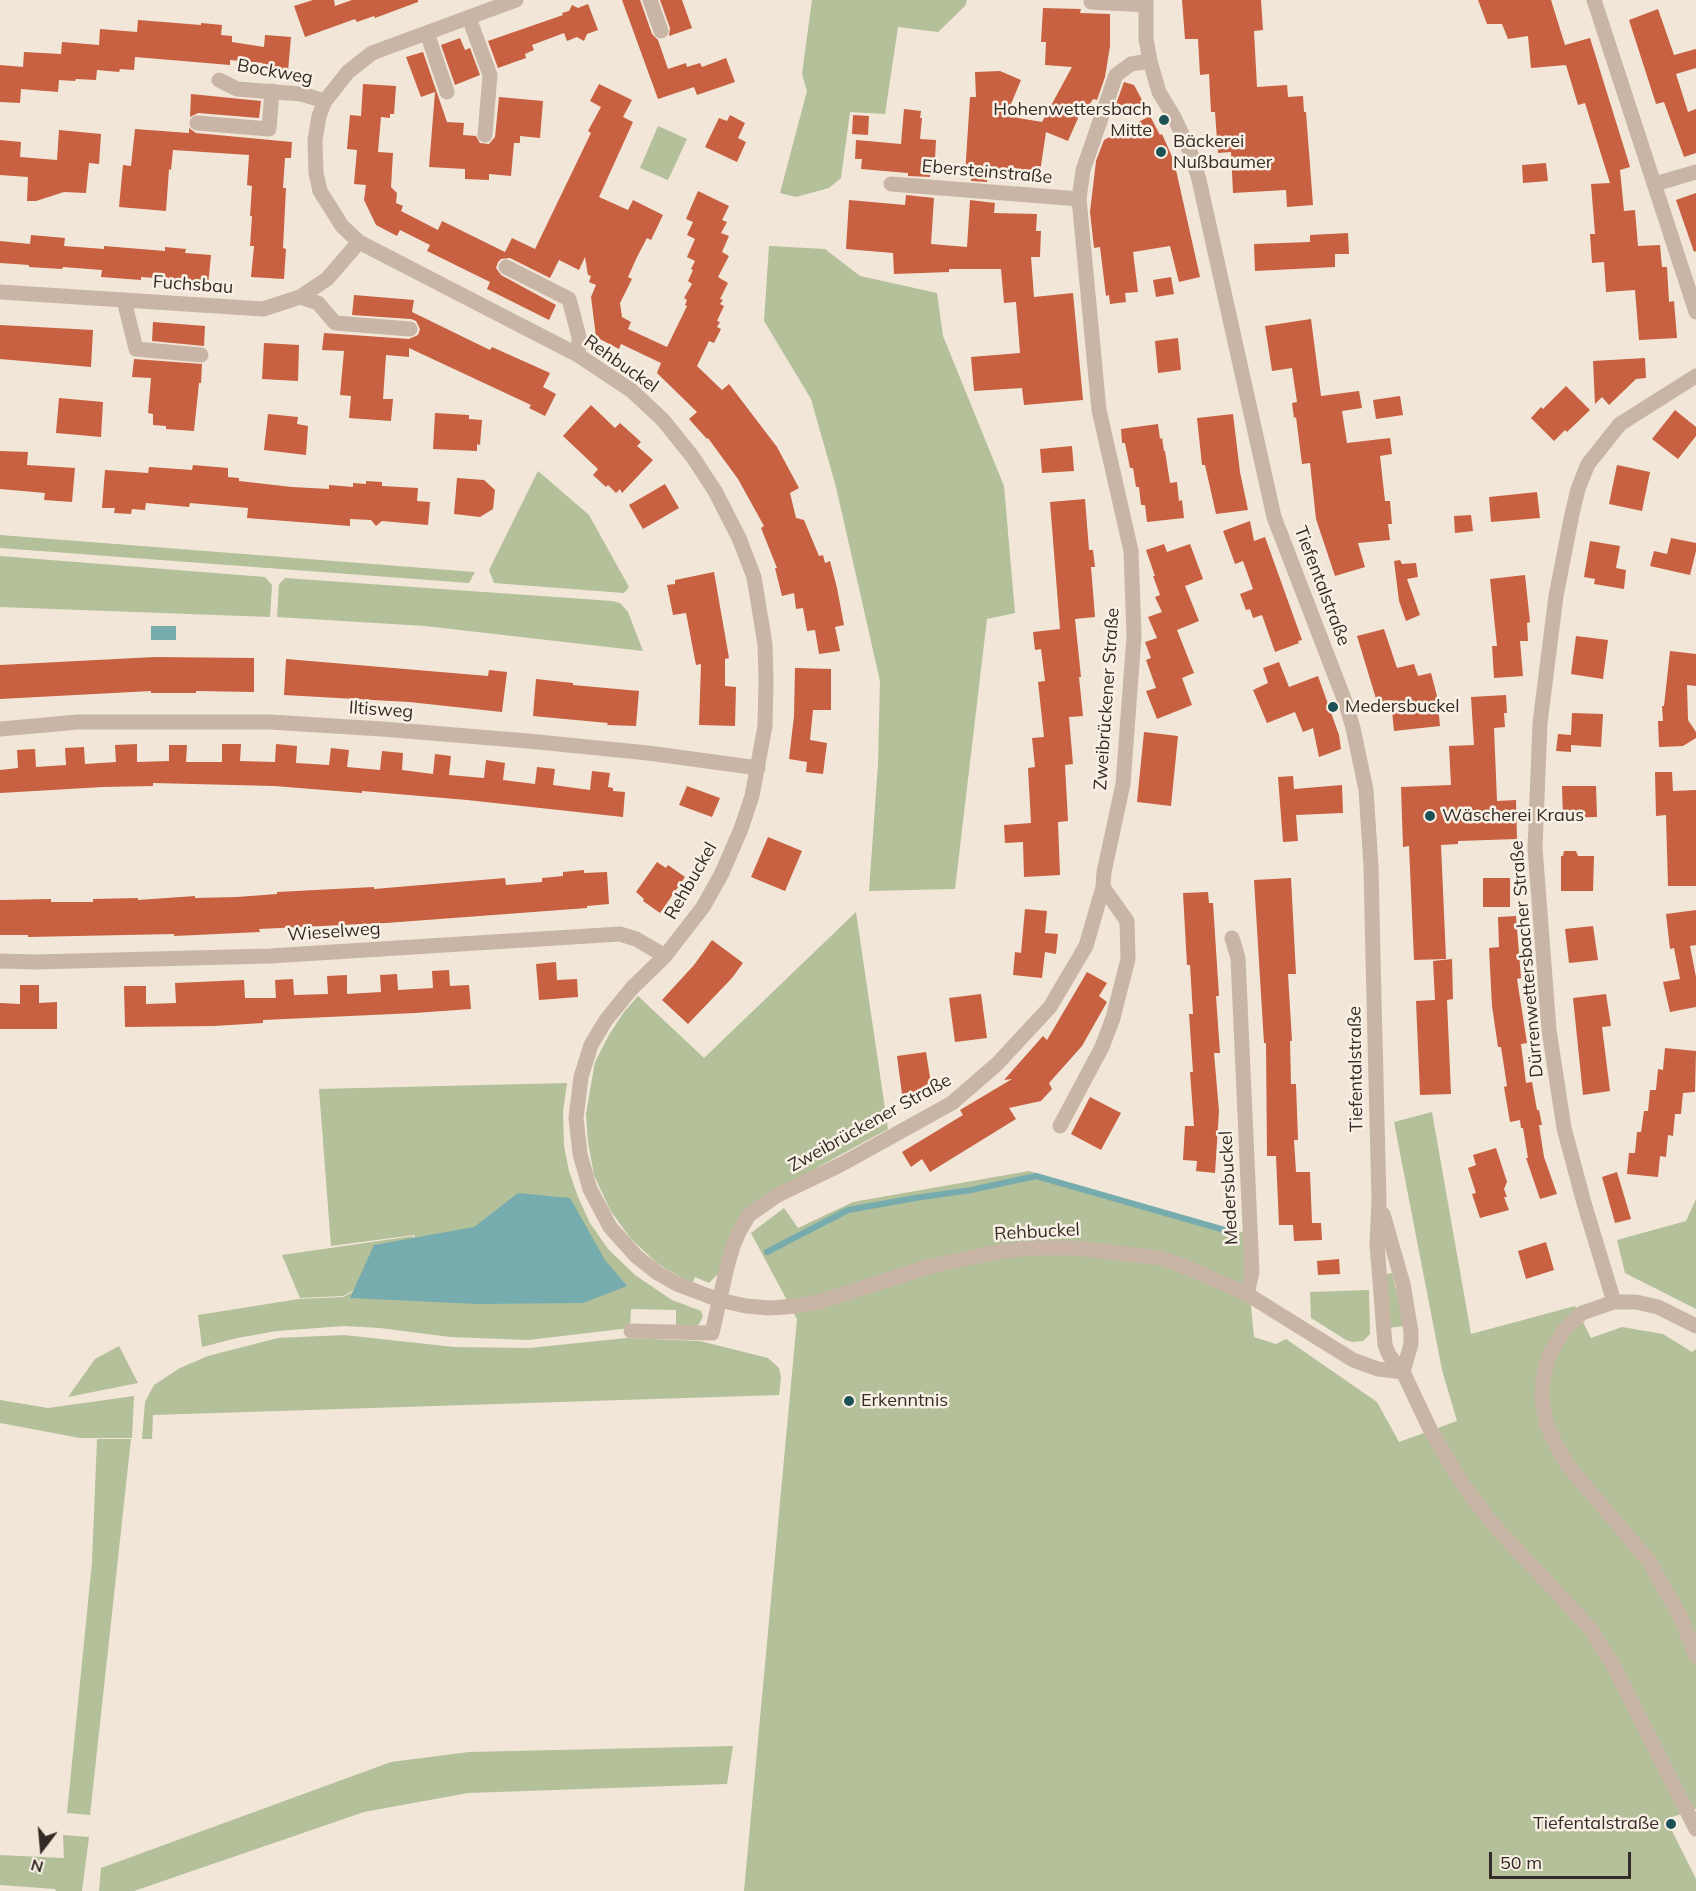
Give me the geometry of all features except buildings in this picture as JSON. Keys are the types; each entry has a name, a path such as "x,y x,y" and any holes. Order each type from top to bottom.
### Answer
{"street":[{"name":"Rehbuckel","path":"516,0 372,53 348,72 325,101 320,116 315,140 316,173 320,190 342,226 359,242 578,355 632,391 663,420 692,456 715,491 739,538 754,577 765,644 765,726 752,795 741,829 721,875 703,907 665,956 617,1004 591,1045 579,1087 576,1118 583,1168 590,1189 610,1227 623,1243 656,1272 677,1284 719,1300 770,1308 822,1301 887,1279 962,1258 1002,1251 1076,1248 1161,1258 1202,1273 1247,1294 1353,1360 1378,1369 1403,1372"},
{"path":"650,0 661,31"},
{"path":"1594,0 1696,312"},
{"path":"1091,2 1146,3"},
{"name":"Tiefentalstraße","path":"1146,3 1146,39 1150,61 1159,93 1174,117 1192,156 1199,180 1272,507 1282,540 1346,704 1366,790 1371,866 1379,1200 1377,1244 1384,1334 1389,1355 1403,1372 1430,1429 1460,1480 1491,1522 1588,1628 1612,1663 1696,1829"},
{"path":"469,18 490,75 485,135"},
{"path":"427,33 447,92"},
{"name":"Zweibrückener Straße","path":"631,1331 712,1333 733,1246 749,1215 776,1196 842,1164 952,1103 997,1064 1050,1007 1086,946 1103,887 1104,872 1123,784 1134,636 1131,551 1099,410 1079,200 1083,170 1116,75 1131,64 1150,61"},
{"name":"Bockweg","path":"219,80 237,89 301,94 325,101"},
{"path":"198,123 269,129 272,91"},
{"path":"1655,184 1696,172"},
{"name":"Ebersteinstraße","path":"891,184 1079,200"},
{"name":"Fuchsbau","path":"0,292 263,309 300,297 327,279 359,242"},
{"path":"506,267 569,299 579,337 578,355"},
{"path":"300,297 318,303 335,323 410,328"},
{"path":"124,300 136,349 201,354"},
{"name":"Dürrenwettersbacher Straße","path":"1614,1302 1564,1128 1549,1030 1535,848 1540,723 1556,596 1578,489 1588,464 1620,424 1696,376"},
{"name":"Iltisweg","path":"0,729 78,722 270,722 528,741 648,753 758,768"},
{"path":"1060,1126 1102,1047 1113,1018 1128,959 1127,921 1103,887"},
{"name":"Wieselweg","path":"0,961 270,956 620,934 636,939 665,956"},
{"name":"Medersbuckel","path":"1232,938 1238,958 1252,1272 1247,1294"},
{"name":"Tiefentalstraße","path":"1379,1200 1403,1284 1412,1332 1403,1372"},
{"path":"1696,1326 1658,1307 1636,1302 1614,1302 1582,1313 1563,1331 1549,1356 1543,1377 1542,1400 1546,1422 1569,1467 1649,1561 1680,1616 1696,1656"}],"green space":[{"path":"812,0 967,0 965,6 938,32 898,27 885,114 850,112 841,178 829,188 796,197 780,193 807,91 802,74"},
{"path":"658,126 687,139 668,180 640,168"},
{"path":"769,246 825,249 860,276 937,293 943,336 1004,486 1015,613 987,619 955,889 869,891 878,764 880,681 836,487 811,399 764,321"},
{"path":"538,471 589,515 629,587 624,593 494,583 489,570"},
{"path":"0,535 475,572 469,583 0,548"},
{"path":"0,556 265,577 272,585 270,617 0,607"},
{"path":"285,578 612,601 620,603 628,612 643,651 425,626 277,617 279,584"},
{"path":"856,912 888,1129 765,1196 732,1233 718,1274 709,1283 695,1277 692,1284 658,1264 631,1239 610,1210 594,1175 586,1114 595,1062 609,1035 638,996 704,1058"},
{"path":"567,1083 563,1112 564,1146 569,1171 590,1223 608,1249 635,1275 672,1300 701,1311 703,1317 699,1324 694,1327 676,1327 676,1310 631,1309 630,1328 528,1340 450,1337 344,1326 277,1331 202,1347 198,1315 299,1299 343,1297 418,1257 414,1235 331,1246 319,1089"},
{"path":"1432,1112 1471,1334 1575,1306 1591,1338 1622,1327 1663,1334 1692,1352 1696,1349 1696,1809 1666,1819 1696,1879 1696,1891 744,1891 797,1319 751,1233 784,1208 798,1228 853,1202 1029,1171 1244,1233 1254,1337 1276,1344 1286,1339 1377,1402 1399,1442 1457,1421 1442,1370 1394,1122"},
{"path":"1696,1199 1696,1309 1625,1273 1617,1240 1686,1221"},
{"path":"413,1236 416,1257 343,1296 300,1298 282,1255"},
{"path":"1392,1273 1403,1326 1388,1328 1384,1275"},
{"path":"1369,1290 1370,1334 1363,1341 1346,1340 1311,1318 1310,1292"},
{"path":"344,1335 454,1347 529,1348 627,1338 700,1341 768,1358 779,1368 781,1378 779,1395 153,1415 152,1439 142,1439 145,1402 154,1385 180,1368 208,1356 278,1338"},
{"path":"119,1346 138,1383 68,1397 95,1359"},
{"path":"134,1396 132,1438 80,1438 0,1423 0,1400 48,1408"},
{"path":"97,1439 131,1439 90,1815 67,1813 92,1562"},
{"path":"733,1746 727,1784 468,1793 364,1812 134,1891 99,1891 101,1868 391,1762 469,1752"},
{"path":"63,1835 89,1837 82,1891 56,1891 55,1889 0,1885 0,1855 64,1858"}],"water":[{"path":"151,626 176,626 176,640 151,640"},
{"path":"518,1193 570,1198 605,1260 627,1286 583,1303 477,1304 350,1298 374,1245 474,1227"}],"waterway":[{"path":"767,1252 848,1210 971,1190 1036,1176 1235,1233"}],"place":[{"name":"Hohenwettersbach Mitte","path":"1164,120"},
{"name":"Bäckerei Nußbaumer","path":"1161,152"},
{"name":"Medersbuckel","path":"1333,707"},
{"name":"Wäscherei Kraus","path":"1430,816"},
{"name":"Erkenntnis","path":"849,1401"},
{"name":"Tiefentalstraße","path":"1671,1824"}]}
